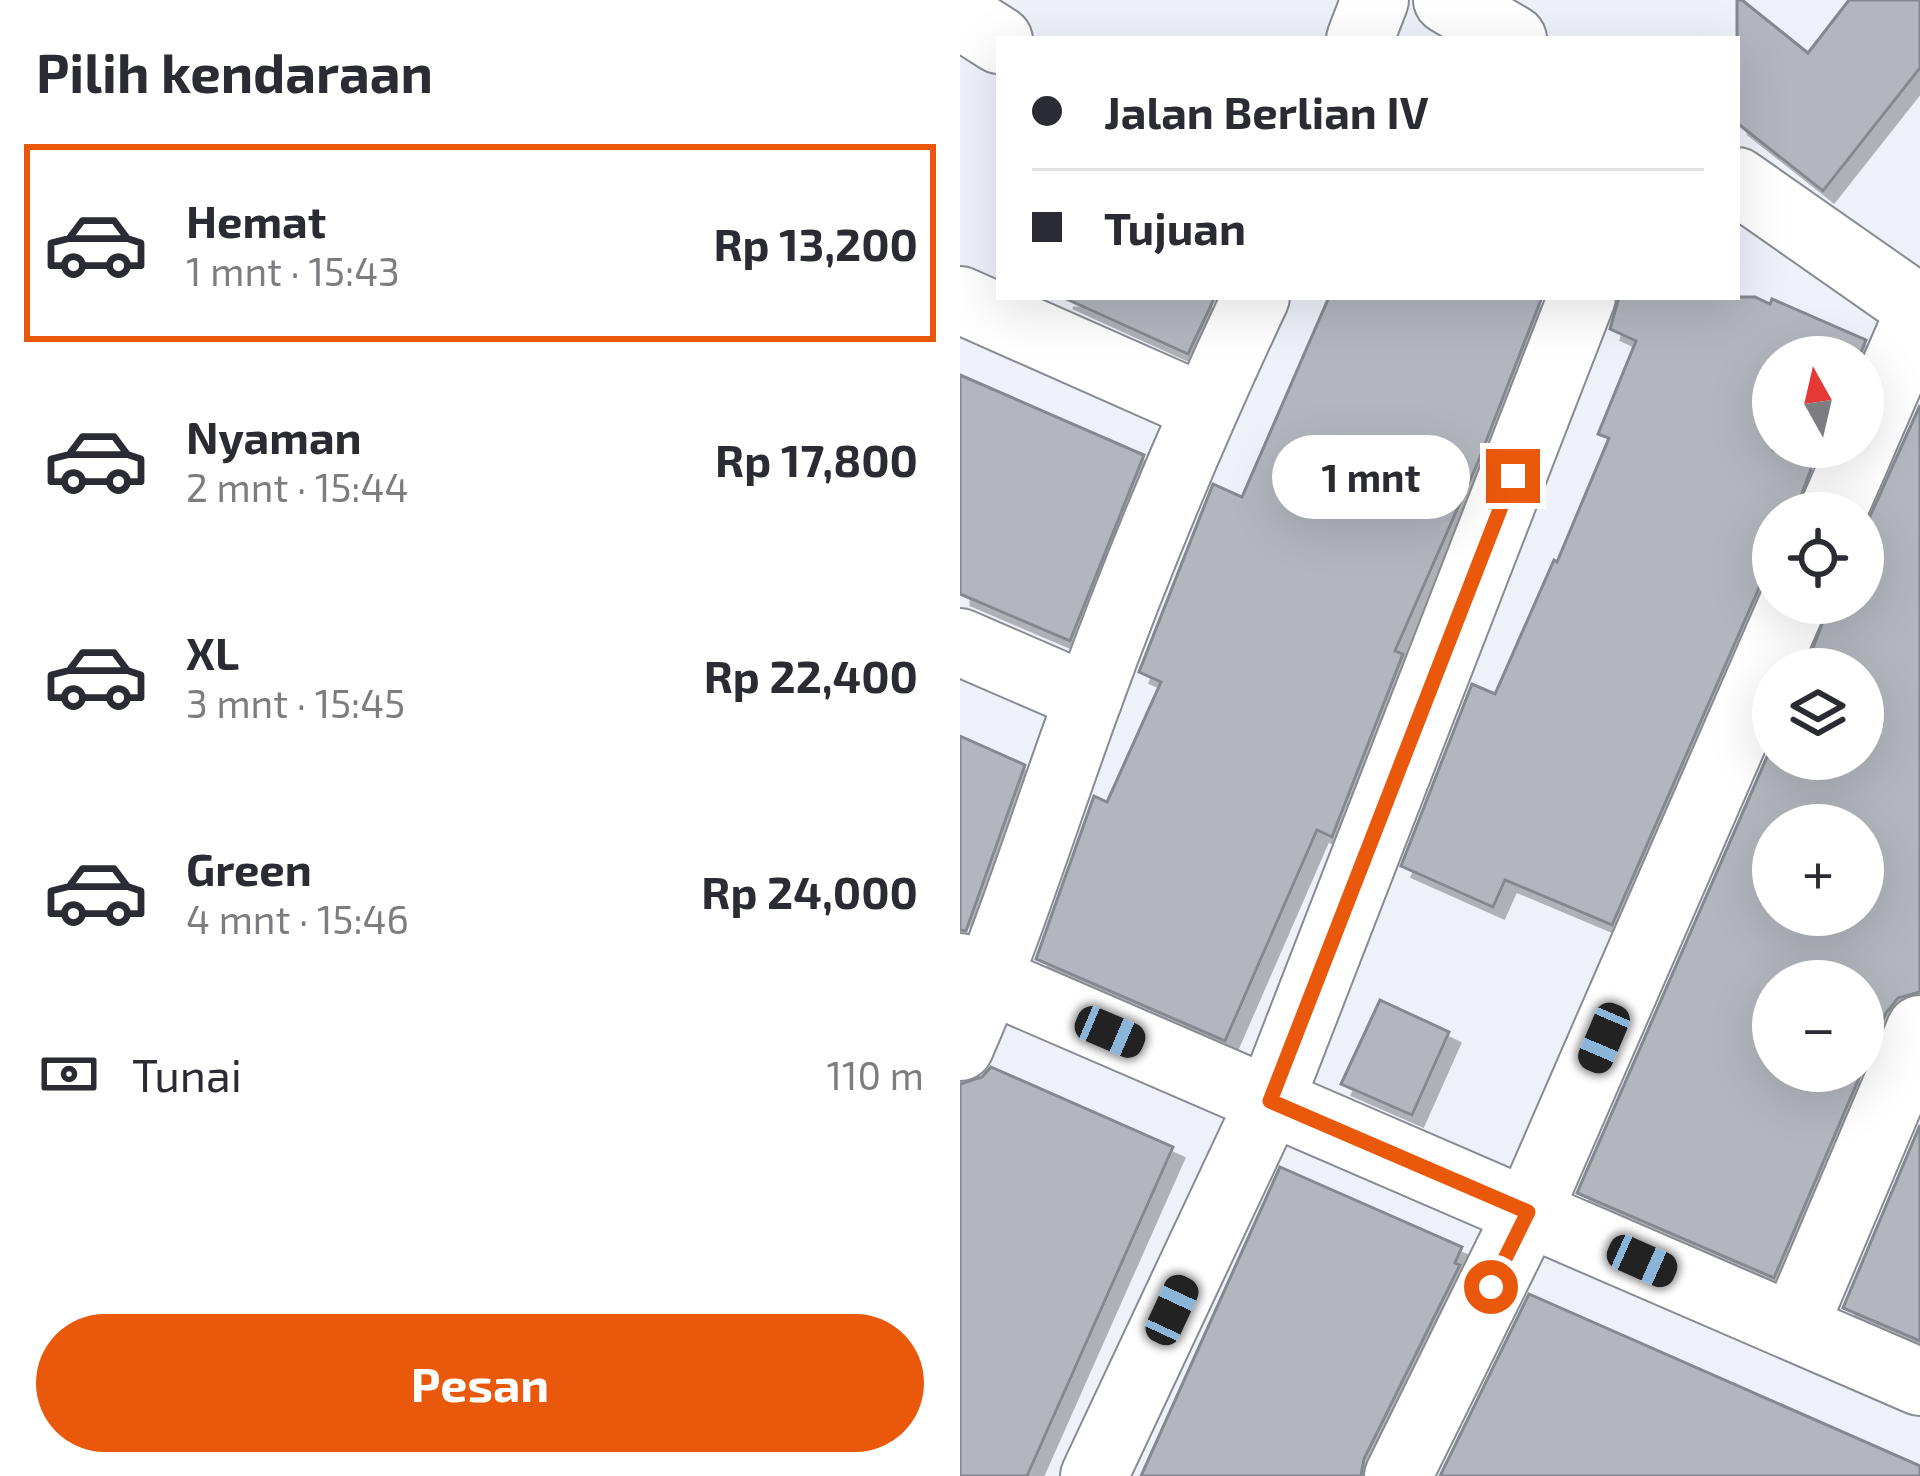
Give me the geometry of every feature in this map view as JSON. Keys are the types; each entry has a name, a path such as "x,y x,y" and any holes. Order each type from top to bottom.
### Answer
{"street":[{"path":"1361,36 1375,0"},
{"path":"1447,0 1508,36"},
{"path":"960,15 996,38"},
{"path":"1740,183 1920,310 1884,393"},
{"path":"960,300 1204,408"},
{"path":"960,1047 975,973 1204,408 1255,300"},
{"path":"1094,1476 1270,1101 1581,300"},
{"path":"1398,1476 1528,1212 1784,624"},
{"path":"960,642 1089,698"},
{"path":"975,973 1920,1382"},
{"path":"1794,1327 1920,1029"}],"building":[{"path":"1737,0 1808,53 1849,0 1920,0 1920,68 1823,191 1740,125"},
{"path":"1755,297 1770,304 1772,299 1857,336 1752,336 1752,468 1811,468 1803,492 1752,492 1752,604 1612,925 1505,880 1493,907 1401,866 1472,684 1495,694 1554,560 1557,562 1609,438 1598,434 1636,341 1610,329 1618,300"},
{"path":"1069,300 1214,300 1188,354"},
{"path":"1328,300 1541,300 1478,462 1395,651 1403,654 1332,837 1317,830 1225,1041 1036,959 1094,796 1107,802 1161,682 1139,672 1213,484 1242,497"},
{"path":"960,375 1144,455 1070,641 960,594"},
{"path":"1920,405 1920,992 1898,998 1884,1018 1884,960 1752,960 1752,1092 1853,1092 1774,1278 1577,1193 1757,780 1884,780 1884,648 1813,648 1822,624 1884,624 1881,492"},
{"path":"960,736 1025,765 966,931 960,930"},
{"path":"1380,1000 1449,1032 1412,1115 1341,1084"},
{"path":"991,1067 1173,1147 1027,1476 960,1476 960,1084 982,1077"},
{"path":"1920,1125 1920,1341 1843,1308"},
{"path":"1280,1167 1462,1247 1455,1263 1460,1265 1364,1459 1361,1476 1141,1476"},
{"path":"1529,1294 1920,1466 1920,1476 1440,1476"}],"route":[{"path":"1491,1287 1528,1212 1270,1101 1513,476"}]}
